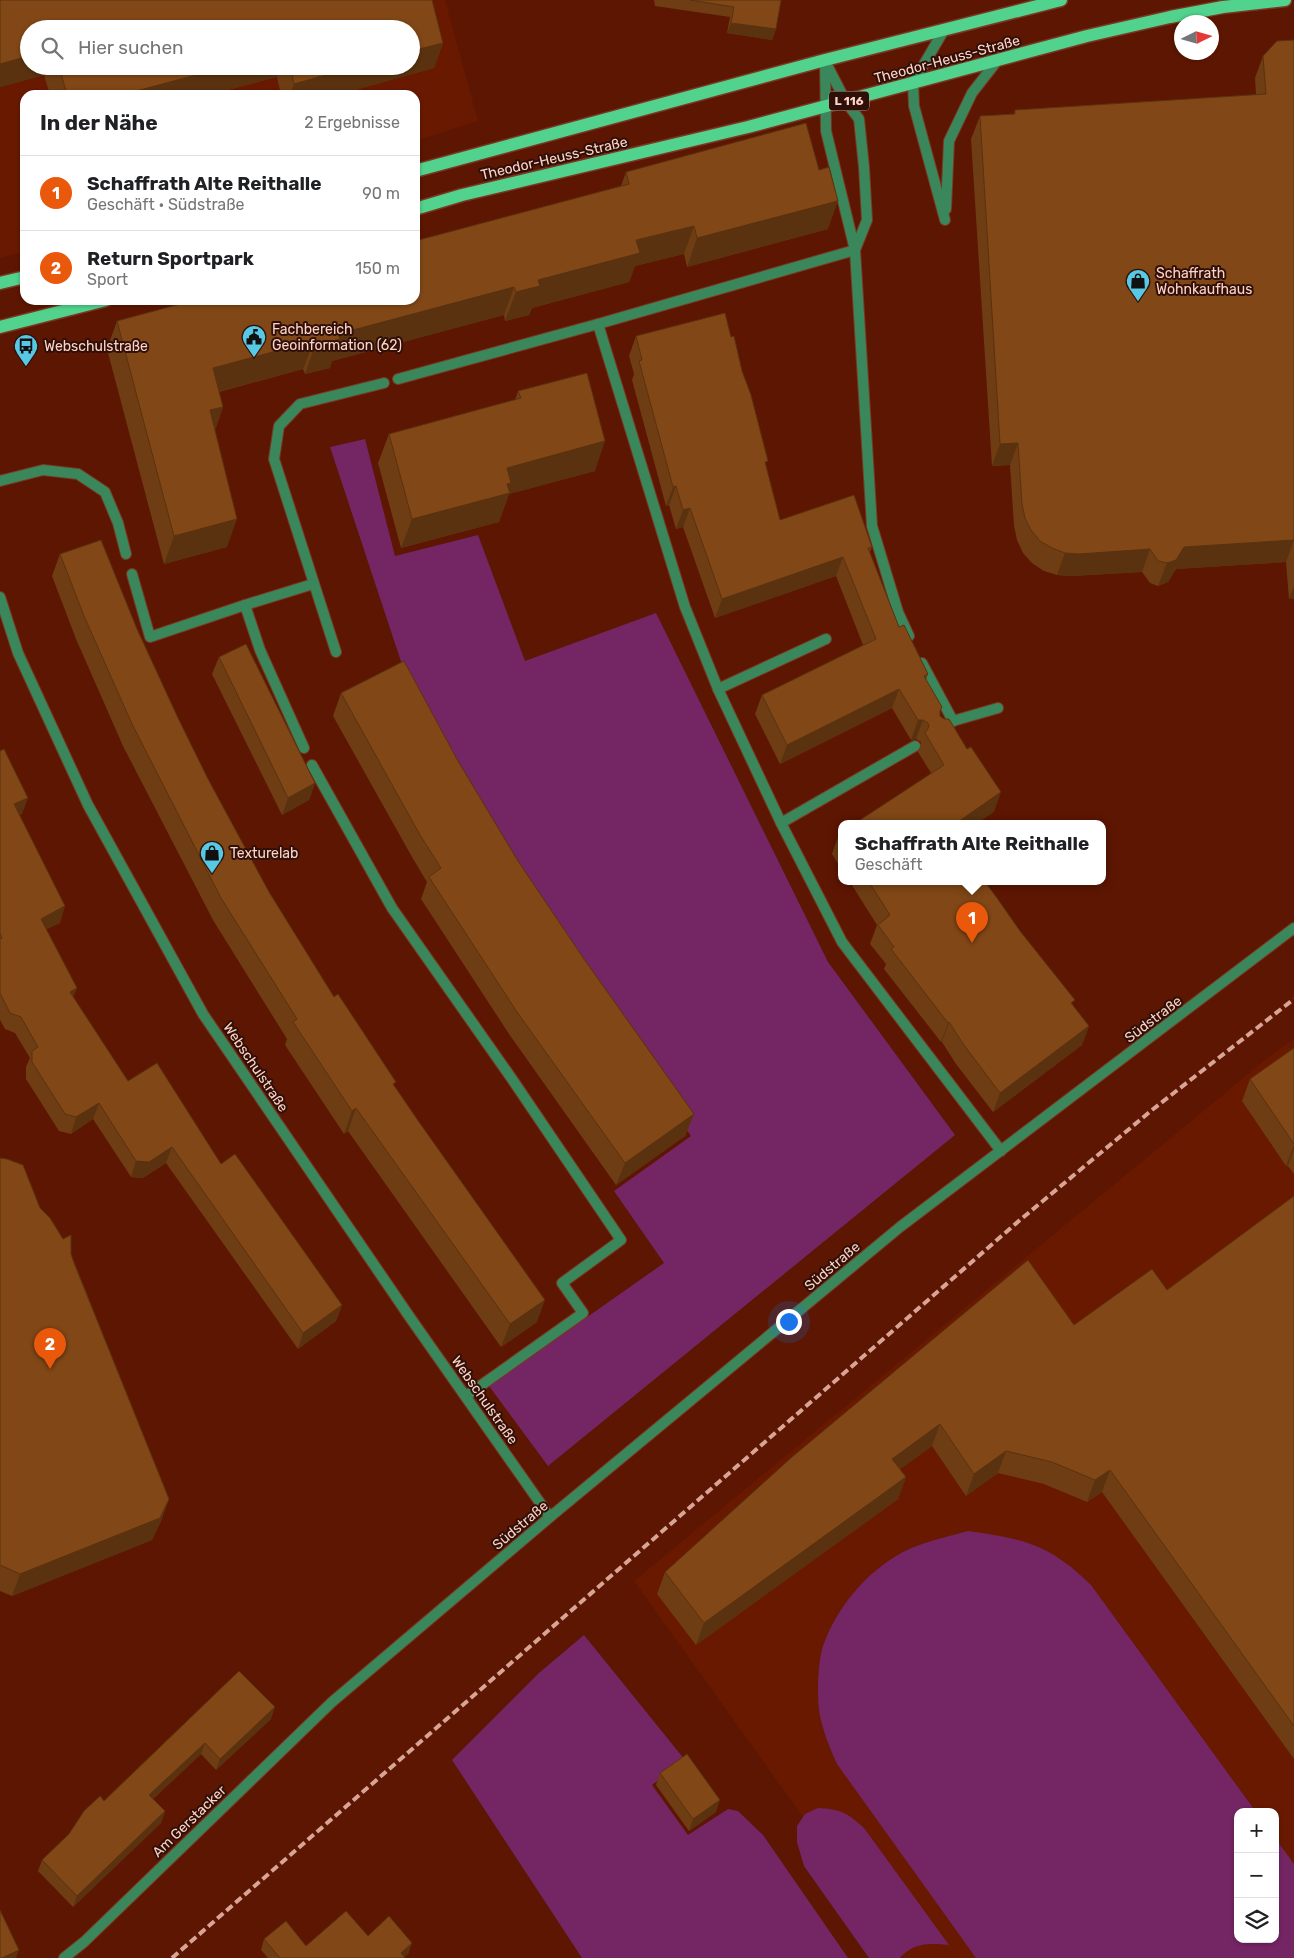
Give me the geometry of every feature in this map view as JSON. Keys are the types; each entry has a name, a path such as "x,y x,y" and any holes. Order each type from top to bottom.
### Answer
{"main road":[{"name":"Theodor-Heuss-Straße","path":"420,170 825,60 1061,0"},
{"name":"Theodor-Heuss-Straße","path":"420,208 462,195 846,102 1087,36 1223,7 1285,0"},
{"path":"0,283 20,278"},
{"path":"0,327 86,305"}],"street":[{"path":"944,30 913,83 914,106 945,220 949,141 972,92 997,61"},
{"path":"825,60 846,102 859,119 867,220 855,250"},
{"path":"825,60 826,131 855,250 872,526 898,612 953,721"},
{"path":"398,379 855,250"},
{"path":"598,324 685,607 718,689 781,823 842,942 1001,1152"},
{"path":"336,652 274,458 279,426 300,404 384,383"},
{"path":"0,481 43,470 78,474 105,492 118,523 126,554"},
{"path":"132,574 150,637 313,584"},
{"name":"Webschulstraße","path":"0,597 18,653 88,805 203,1014 409,1316 550,1517"},
{"path":"245,606 260,650 304,748"},
{"path":"718,689 826,639"},
{"path":"939,732 953,721 998,708"},
{"path":"781,823 915,746"},
{"path":"312,766 392,908 512,1078 621,1240 562,1284 582,1313 466,1396"},
{"name":"Südstraße","path":"332,1702 550,1517 900,1227 1294,928"},
{"name":"Am Gerstacker","path":"64,1958 84,1942 332,1702"}],"shaded area":[{"path":"0,0 445,0 478,121 420,139 420,90 20,90 20,252 0,258"},
{"path":"365,439 395,556 478,535 525,661 656,613 828,962 955,1135 548,1466 489,1386 664,1263 614,1191 691,1136 578,978 422,725 330,447"},
{"path":"1294,1039 1294,1958 904,1958 634,1581 1271,1055"},
{"path":"968,1531 1005,1537 1048,1552 1062,1560 1091,1585 1253,1808 1234,1808 1234,1943 1279,1943 1279,1843 1294,1864 1294,1958 976,1958 837,1764 822,1724 819,1710 818,1695 821,1652 836,1618 845,1604 865,1580 890,1560 911,1548"},
{"path":"584,1635 685,1760 652,1785 688,1835 728,1809 738,1811 763,1835 848,1958 582,1958 452,1760 539,1673"},
{"path":"818,1808 832,1809 843,1813 864,1828 949,1945 929,1944 916,1946 900,1958 869,1958 804,1866 797,1842 797,1826 805,1814"}],"building":[{"path":"0,0 432,0 443,43 420,49 420,20 20,20 20,58 0,64"},
{"path":"690,0 781,0 776,29 731,23 734,7"},
{"name":"Schaffrath Wohnkaufhaus","path":"1294,40 1294,540 1184,547 1176,560 1167,563 1158,561 1150,549 1079,554 1065,553 1052,548 1040,541 1031,530 1025,518 1022,504 1018,443 1000,444 980,116 1015,114 1015,110 1266,94 1263,56 1277,41"},
{"path":"61,75 196,75 140,90 66,90"},
{"path":"292,75 326,75 294,84"},
{"path":"806,123 819,170 829,167 838,201 697,238 694,226 636,240 640,253 538,280 540,286 516,292 514,287 338,334 340,339 315,346 314,341 213,368 223,407 210,410 237,519 174,536 117,321 176,305 420,305 420,240 629,184 626,172"},
{"path":"725,313 731,337 734,336 742,371 751,395 768,461 765,462 780,520 854,495 872,547 868,548 899,627 904,625 928,674 924,676 942,707 940,716 944,719 949,719 967,749 971,747 1001,792 961,820 860,820 944,765 925,733 929,727 928,723 918,720 899,689 787,745 762,695 876,639 843,557 722,599 690,508 683,510 676,486 673,487 639,361 642,360 636,336"},
{"path":"587,373 605,441 507,468 511,483 507,484 510,493 412,519 389,434 521,398 518,391"},
{"path":"101,540 137,629 178,718 208,779 269,892 334,997 338,994 396,1082 393,1084 545,1300 510,1324 356,1108 352,1111 293,1022 297,1019 221,898 132,724 84,616 60,554"},
{"path":"246,644 315,783 288,798 219,657"},
{"path":"404,661 458,761 518,861 584,959 694,1114 625,1163 517,1012 429,877 441,868 420,835 341,693"},
{"path":"4,749 28,798 14,804 65,906 41,919 77,988 70,992 128,1081 157,1063 221,1164 235,1154 342,1305 303,1333 172,1147 149,1162 136,1161 99,1103 76,1117 65,1114 32,1062 32,1051 38,1047 21,1017 10,1013 0,993 0,939 2,938 0,933 0,751"},
{"path":"871,885 987,885 1020,931 1075,1000 1071,1003 1089,1026 1000,1093 949,1022 891,949 894,947 878,925 890,915"},
{"path":"1294,1048 1294,1144 1250,1079"},
{"path":"0,1158 23,1165 40,1208 50,1218 63,1239 71,1235 71,1254 74,1263 169,1499 160,1518 20,1574 0,1565"},
{"path":"1294,1196 1294,1726 1110,1470 1095,1480 1052,1462 1006,1451 974,1474 940,1424 892,1459 906,1477 704,1623 665,1572 792,1457 1028,1260 1074,1325 1152,1269 1167,1290"},
{"path":"239,1671 275,1707 220,1759 205,1743 149,1795 165,1811 77,1896 42,1860 69,1834 84,1811 100,1796 104,1801"},
{"path":"687,1754 720,1800 693,1819 660,1773"},
{"path":"0,1910 19,1950 2,1958 0,1958"},
{"path":"346,1911 368,1936 389,1916 412,1943 401,1953 405,1958 280,1958 264,1939 286,1921 306,1946"}],"railway":[{"path":"172,1958 1020,1220 1152,1110 1294,999"}],"place":[{"name":"Schaffrath Wohnkaufhaus","path":"1138,302"},
{"name":"Fachbereich Geoinformation (62)","path":"254,358"},
{"name":"Webschulstraße","path":"26,367"},
{"name":"Texturelab","path":"212,874"},
{"name":"Schaffrath Alte Reithalle","path":"972,943"},
{"name":"Return Sportpark","path":"50,1369"}]}
